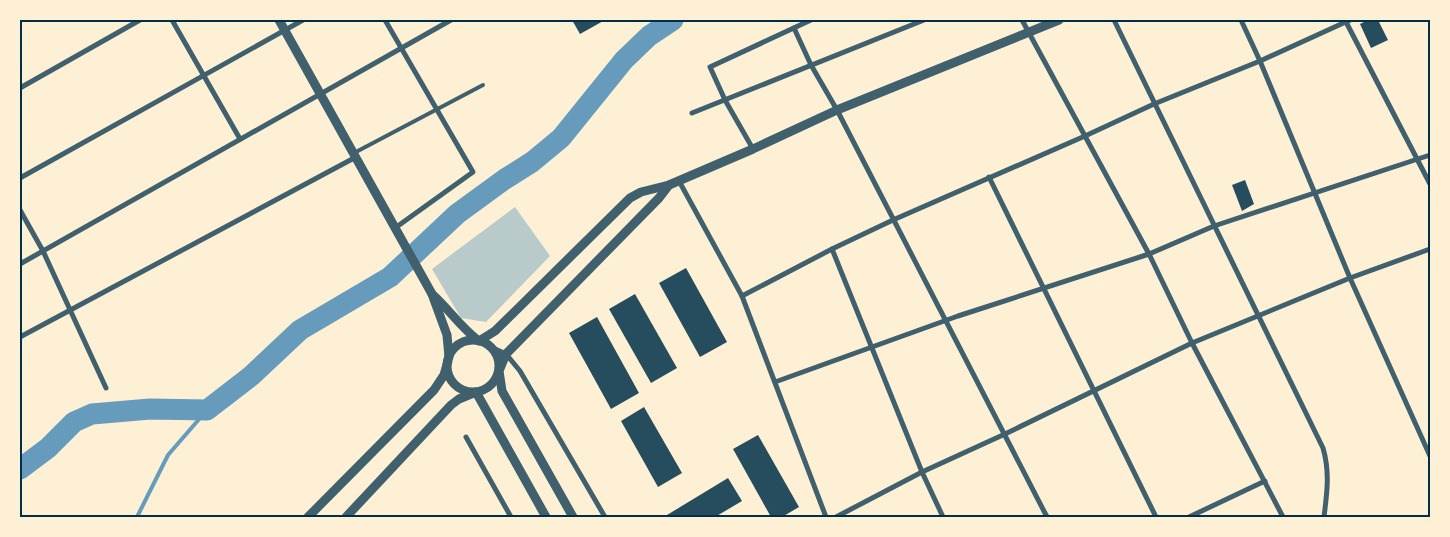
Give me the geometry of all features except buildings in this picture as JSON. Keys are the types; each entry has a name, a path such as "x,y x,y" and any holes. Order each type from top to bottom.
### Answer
{"street":[{"path":"20,88 140,20"},
{"path":"172,20 240,139"},
{"path":"280,20 432,294 447,335 448,373 454,384 464,391 476,392"},
{"path":"20,178 304,20"},
{"path":"385,20 473,172 395,228"},
{"path":"20,264 450,20"},
{"path":"753,149 725,100 710,68 811,20"},
{"path":"692,113 924,20"},
{"path":"1022,20 1149,254 1192,343 1283,517"},
{"path":"478,341 495,331 630,198 642,192 679,181 837,110 1059,20"},
{"path":"1114,20 1323,448 1328,468 1324,517"},
{"path":"1241,20 1316,193 1350,278 1430,456"},
{"path":"742,296 832,249 893,220 1086,136 1154,104 1260,61 1347,21 1430,184"},
{"path":"794,28 811,65 837,110 1047,517"},
{"path":"20,337 355,155"},
{"path":"775,382 945,320 1149,254 1214,226 1430,155"},
{"path":"989,178 1156,517"},
{"path":"679,181 742,296 826,517"},
{"path":"346,517 451,405 459,399 484,390 491,385 496,379 506,354 659,198 668,185"},
{"path":"20,210 43,251 106,388"},
{"path":"832,249 870,347 942,517"},
{"path":"836,517 922,472 1094,392 1192,343 1350,278 1430,249"},
{"path":"432,294 448,309 462,328 478,341"},
{"path":"308,517 434,390 444,375 448,359 459,344 470,340 486,343 506,354 520,371 606,517"},
{"path":"492,348 498,359 502,391 572,517"},
{"path":"476,392 546,517"},
{"path":"466,437 511,517"},
{"path":"1188,517 1265,481"}],"lane":[{"path":"355,155 483,85"}],"shaded area":[{"path":"515,207 550,256 486,322 461,318 432,269"}],"waterway":[{"path":"20,469 48,448 74,422 92,414 150,409 207,410 251,376 300,330 390,277 457,214 532,162 561,138 624,60 649,36 673,20"},
{"path":"137,517 168,455 207,410"}]}
